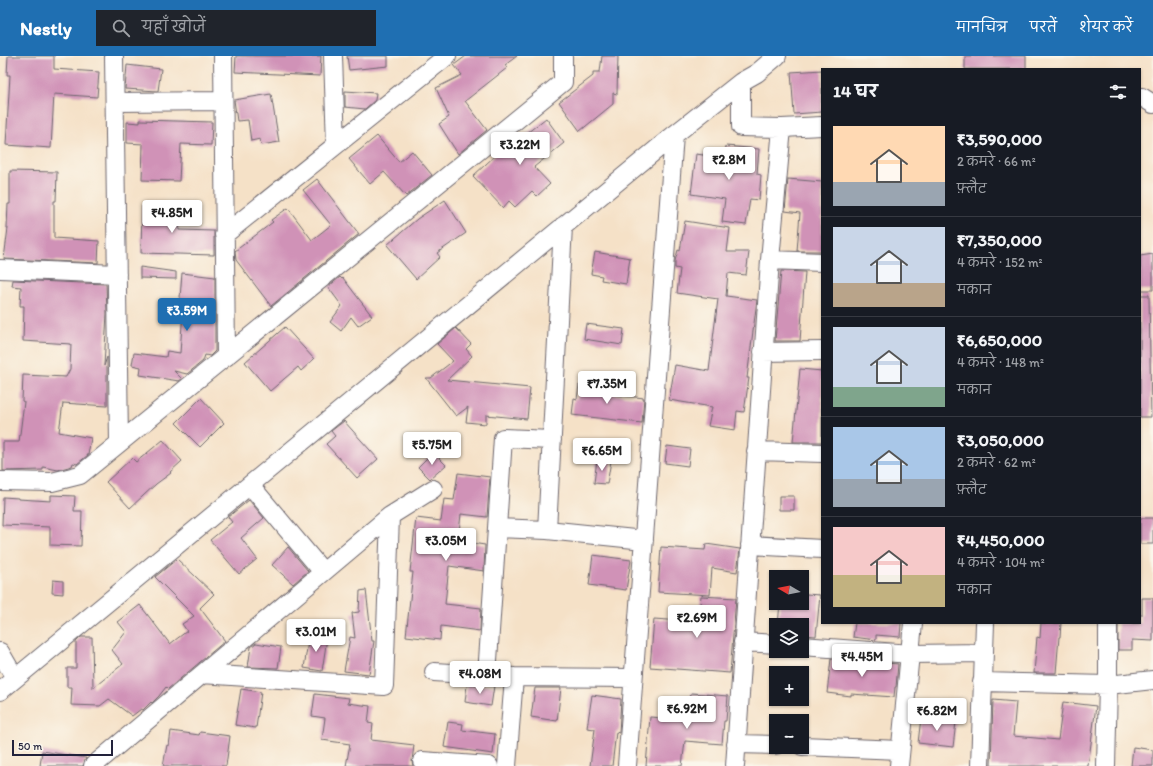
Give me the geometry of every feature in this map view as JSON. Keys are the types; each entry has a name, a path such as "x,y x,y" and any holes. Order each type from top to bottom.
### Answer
{"street":[{"path":"114,56 119,443"},
{"path":"223,56 226,357"},
{"path":"333,56 336,145"},
{"path":"0,481 52,482 80,475 563,82 563,56"},
{"path":"0,691 674,135 740,82 757,72 777,56"},
{"path":"224,235 445,57"},
{"path":"740,82 741,127 782,128 821,126"},
{"path":"1141,96 1153,104"},
{"path":"115,102 223,101"},
{"path":"735,766 763,352 782,128"},
{"path":"627,766 674,135"},
{"path":"547,530 563,226"},
{"path":"770,260 821,262"},
{"path":"0,268 117,274"},
{"path":"763,352 821,351"},
{"path":"487,675 503,438 552,440"},
{"path":"756,451 821,453"},
{"path":"250,485 323,572"},
{"path":"93,766 390,516 433,489"},
{"path":"202,674 384,686 390,516"},
{"path":"497,528 547,530 644,540"},
{"path":"750,545 821,549"},
{"path":"809,747 899,758 913,624"},
{"path":"980,766 985,624"},
{"path":"1106,766 1108,624"},
{"path":"743,642 769,644"},
{"path":"809,647 911,654 983,653"},
{"path":"0,652 15,678"},
{"path":"434,672 514,677 633,678"},
{"path":"507,766 514,677"},
{"path":"982,682 1108,685 1153,680"},
{"path":"736,744 769,745"},
{"path":"422,761 489,766"}],"building":[{"path":"8,56 54,56 54,69 99,72 97,97 54,94 51,148 6,145 10,75 7,75"},
{"path":"236,56 321,56 320,76 235,72"},
{"path":"347,56 388,56 388,66 349,70"},
{"path":"466,56 517,56 505,65 507,68 465,101 487,130 458,154 439,124 449,117 436,88 462,75 454,65"},
{"path":"602,56 618,56 617,94 613,93 613,104 580,131 559,102 593,76 593,72 600,72"},
{"path":"965,56 1026,56 1026,68 965,68"},
{"path":"127,65 161,69 158,91 125,89"},
{"path":"821,70 821,112 794,114 791,72"},
{"path":"345,91 376,93 375,100 365,109 345,107"},
{"path":"271,94 279,142 261,145 260,139 251,141 248,120 237,121 234,100"},
{"path":"546,118 564,143 534,167 550,184 537,196 532,191 515,207 509,201 503,208 473,176 510,142 513,144"},
{"path":"140,120 212,122 211,145 181,144 179,181 142,180 143,144 127,143 127,122 140,123"},
{"path":"377,136 399,162 412,151 432,175 406,196 384,172 370,184 349,159"},
{"path":"726,146 759,149 757,174 761,175 759,200 750,199 746,225 722,222 725,199 691,194 696,154 725,158"},
{"path":"10,171 57,172 56,201 54,201 54,238 99,241 98,263 4,259 8,228 8,204 10,204"},
{"path":"317,179 359,234 271,306 236,260 235,251 273,222 271,220 288,208 312,240 331,225 303,190"},
{"path":"788,179 821,182 821,251 797,251 800,213 785,211"},
{"path":"445,200 466,233 437,253 440,257 416,279 387,245 417,219"},
{"path":"142,206 180,208 179,230 214,231 214,255 141,253"},
{"path":"685,221 730,228 727,252 749,252 746,275 728,273 726,296 757,300 744,412 737,411 735,430 708,426 712,407 669,400 675,365 709,371 718,299 677,293 680,269 675,268 675,261 678,250 680,251"},
{"path":"595,252 630,258 626,284 601,280 602,276 591,274"},
{"path":"1153,254 1153,290 1141,290 1141,256"},
{"path":"140,267 176,272 176,279 140,278"},
{"path":"781,271 805,272 800,341 775,341"},
{"path":"182,273 215,277 215,351 210,356 205,355 203,361 187,374 174,371 182,379 179,381 140,375 141,367 132,365 134,353 166,357 167,351 180,353 183,311 179,310"},
{"path":"340,277 342,279 343,278 372,316 358,326 351,317 341,331 330,322 342,306 328,287"},
{"path":"13,280 106,284 107,313 104,366 107,357 107,406 63,403 59,432 91,438 88,455 77,464 73,463 72,466 58,470 43,467 43,470 3,471 3,442 19,442 24,402 22,401 23,375 66,377 70,369 71,344 23,341 24,306 20,306 21,287 12,286"},
{"path":"1141,295 1149,295 1151,417 1141,417"},
{"path":"586,324 624,329 622,345 584,339"},
{"path":"285,327 314,359 301,371 298,367 270,391 245,362"},
{"path":"456,328 471,344 466,349 472,356 447,380 530,388 527,419 486,415 486,424 466,422 468,407 456,416 426,378 431,378 453,361 437,344"},
{"path":"800,369 821,371 821,442 793,442"},
{"path":"579,385 598,387 598,385 612,386 611,394 644,398 642,423 572,415 574,398 577,399"},
{"path":"201,398 224,423 200,447 176,423"},
{"path":"344,421 378,459 357,478 326,444 335,436 331,431"},
{"path":"163,440 182,461 170,472 171,473 156,484 130,508 106,482 132,458 136,462"},
{"path":"667,446 690,449 688,466 665,463"},
{"path":"433,452 446,465 430,479 418,467"},
{"path":"597,459 611,461 607,484 594,483"},
{"path":"458,473 490,477 487,517 461,514 458,541 485,545 484,571 449,566 445,604 481,608 480,631 441,626 440,640 406,636 413,572 410,572 416,518 441,521 444,499 454,500"},
{"path":"51,495 75,496 74,511 82,511 81,546 50,545 50,527 2,525 3,497 51,501"},
{"path":"779,496 794,496 794,510 779,510"},
{"path":"249,500 264,518 241,538 257,559 239,574 210,540 232,522 228,517"},
{"path":"1141,518 1153,518 1153,544 1141,544"},
{"path":"706,544 740,549 737,572 712,568 710,595 658,592 661,547 705,550"},
{"path":"288,547 308,571 293,584 272,565"},
{"path":"593,555 631,560 626,590 589,585"},
{"path":"177,559 214,594 200,608 225,641 168,689 166,687 152,703 151,702 143,710 141,709 132,716 109,699 100,706 71,705 72,687 67,687 67,668 76,668 76,642 81,637 92,637 93,688 123,664 112,650 126,632 118,622 140,605 170,644 187,631 182,624 194,616 155,577"},
{"path":"53,580 63,581 63,594 52,593"},
{"path":"366,590 372,641 374,641 369,674 344,671 350,637 355,638 352,613 359,612 360,591"},
{"path":"809,594 820,595 816,636 809,635 809,618 779,618 779,610 809,610"},
{"path":"701,596 736,598 730,673 650,667 654,619 696,622 698,620"},
{"path":"1142,598 1153,598 1153,641 1132,640 1132,650 1118,650 1118,624 1141,624"},
{"path":"855,624 901,624 900,637 876,635 876,640 853,637"},
{"path":"1041,624 1061,624 1056,673 1034,673 1037,637 1040,638"},
{"path":"309,635 327,638 322,671 304,668"},
{"path":"256,643 281,647 278,668 248,667 251,647"},
{"path":"831,659 898,664 894,697 851,694 851,696 827,693"},
{"path":"467,685 494,686 491,706 465,702"},
{"path":"535,688 561,688 557,721 531,717"},
{"path":"241,689 261,692 256,728 235,725"},
{"path":"691,693 728,696 722,744 685,741 682,766 646,766 650,717 688,720"},
{"path":"315,694 349,698 348,703 370,706 368,723 373,724 371,740 414,745 412,761 413,766 346,766 350,744 322,740 325,718 312,716"},
{"path":"592,695 621,699 619,733 616,732 612,766 590,766 595,729 587,728"},
{"path":"993,700 1016,702 1013,736 1058,740 1063,702 1096,706 1088,766 991,766"},
{"path":"921,718 956,722 953,747 918,743"},
{"path":"448,722 463,724 462,730 495,734 493,754 444,747"},
{"path":"171,731 199,735 200,732 230,736 226,766 163,766 167,745 169,746"},
{"path":"1133,747 1153,750 1153,766 1131,766"},
{"path":"42,751 86,758 83,766 40,766"}]}
